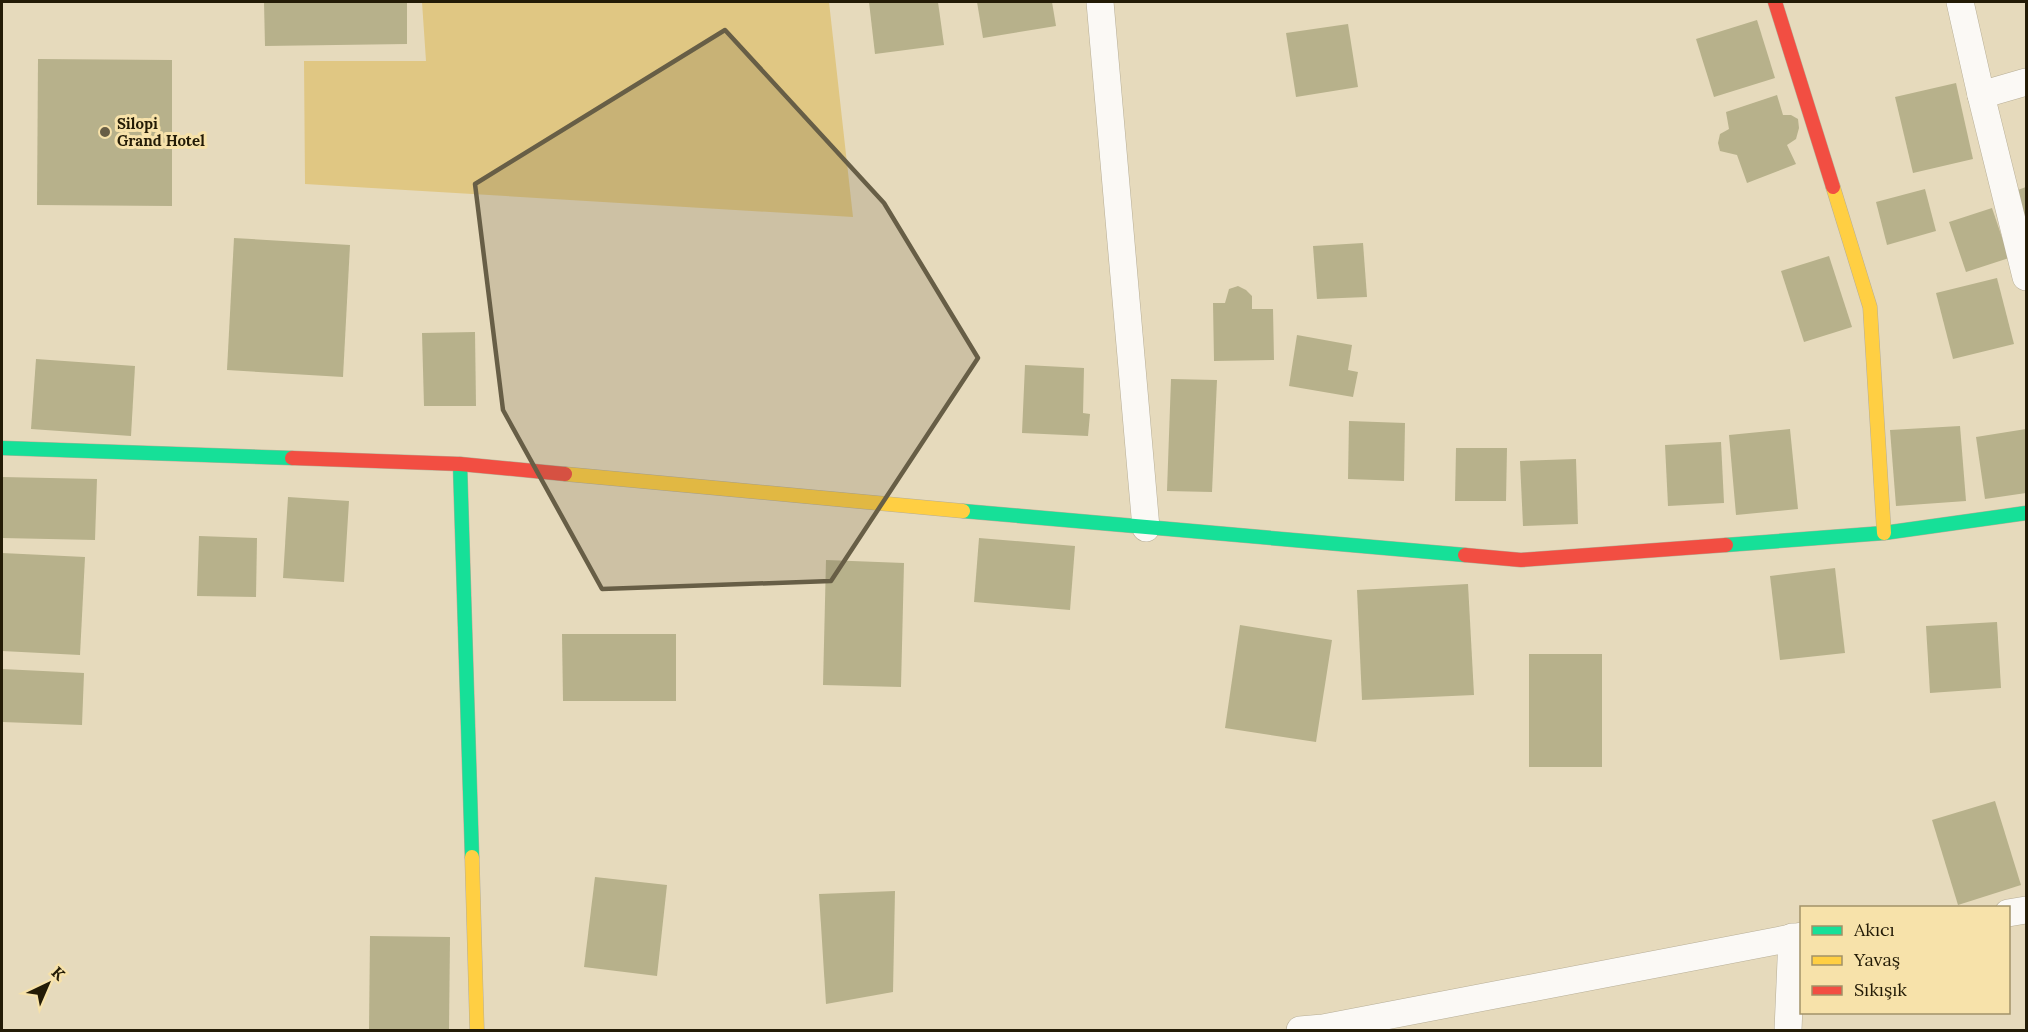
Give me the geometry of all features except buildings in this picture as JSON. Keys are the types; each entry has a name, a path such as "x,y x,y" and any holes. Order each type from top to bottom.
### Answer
{"street":[{"path":"1100,2 1146,528"},
{"path":"1774,2 1870,307 1884,533"},
{"path":"1960,2 2026,277"},
{"path":"1981,95 2026,82"},
{"path":"2,448 460,464 1146,528 1521,560 1884,533 2026,513"},
{"path":"460,464 477,1030"},
{"path":"2010,913 2026,910"},
{"path":"1316,1030 1797,937 1788,1030"}],"highlighted area":[{"path":"725,30 884,203 978,358 831,581 602,589 503,410 475,184"}],"shaded area":[{"path":"422,2 829,2 853,217 305,184 304,61 426,61"}],"traffic: fast":[{"path":"2,448 292,458"},
{"path":"460,464 472,857"},
{"path":"963,511 1465,555"},
{"path":"1726,545 1884,533 2026,513"}],"traffic: slow":[{"path":"1833,187 1870,307 1884,533"},
{"path":"565,474 963,511"},
{"path":"472,857 477,1030"}],"traffic: jam":[{"path":"1775,2 1833,187"},
{"path":"292,458 460,464 565,474"},
{"path":"1465,555 1521,560 1726,545"}],"place":[{"name":"Silopi Grand Hotel","path":"105,132"}]}
